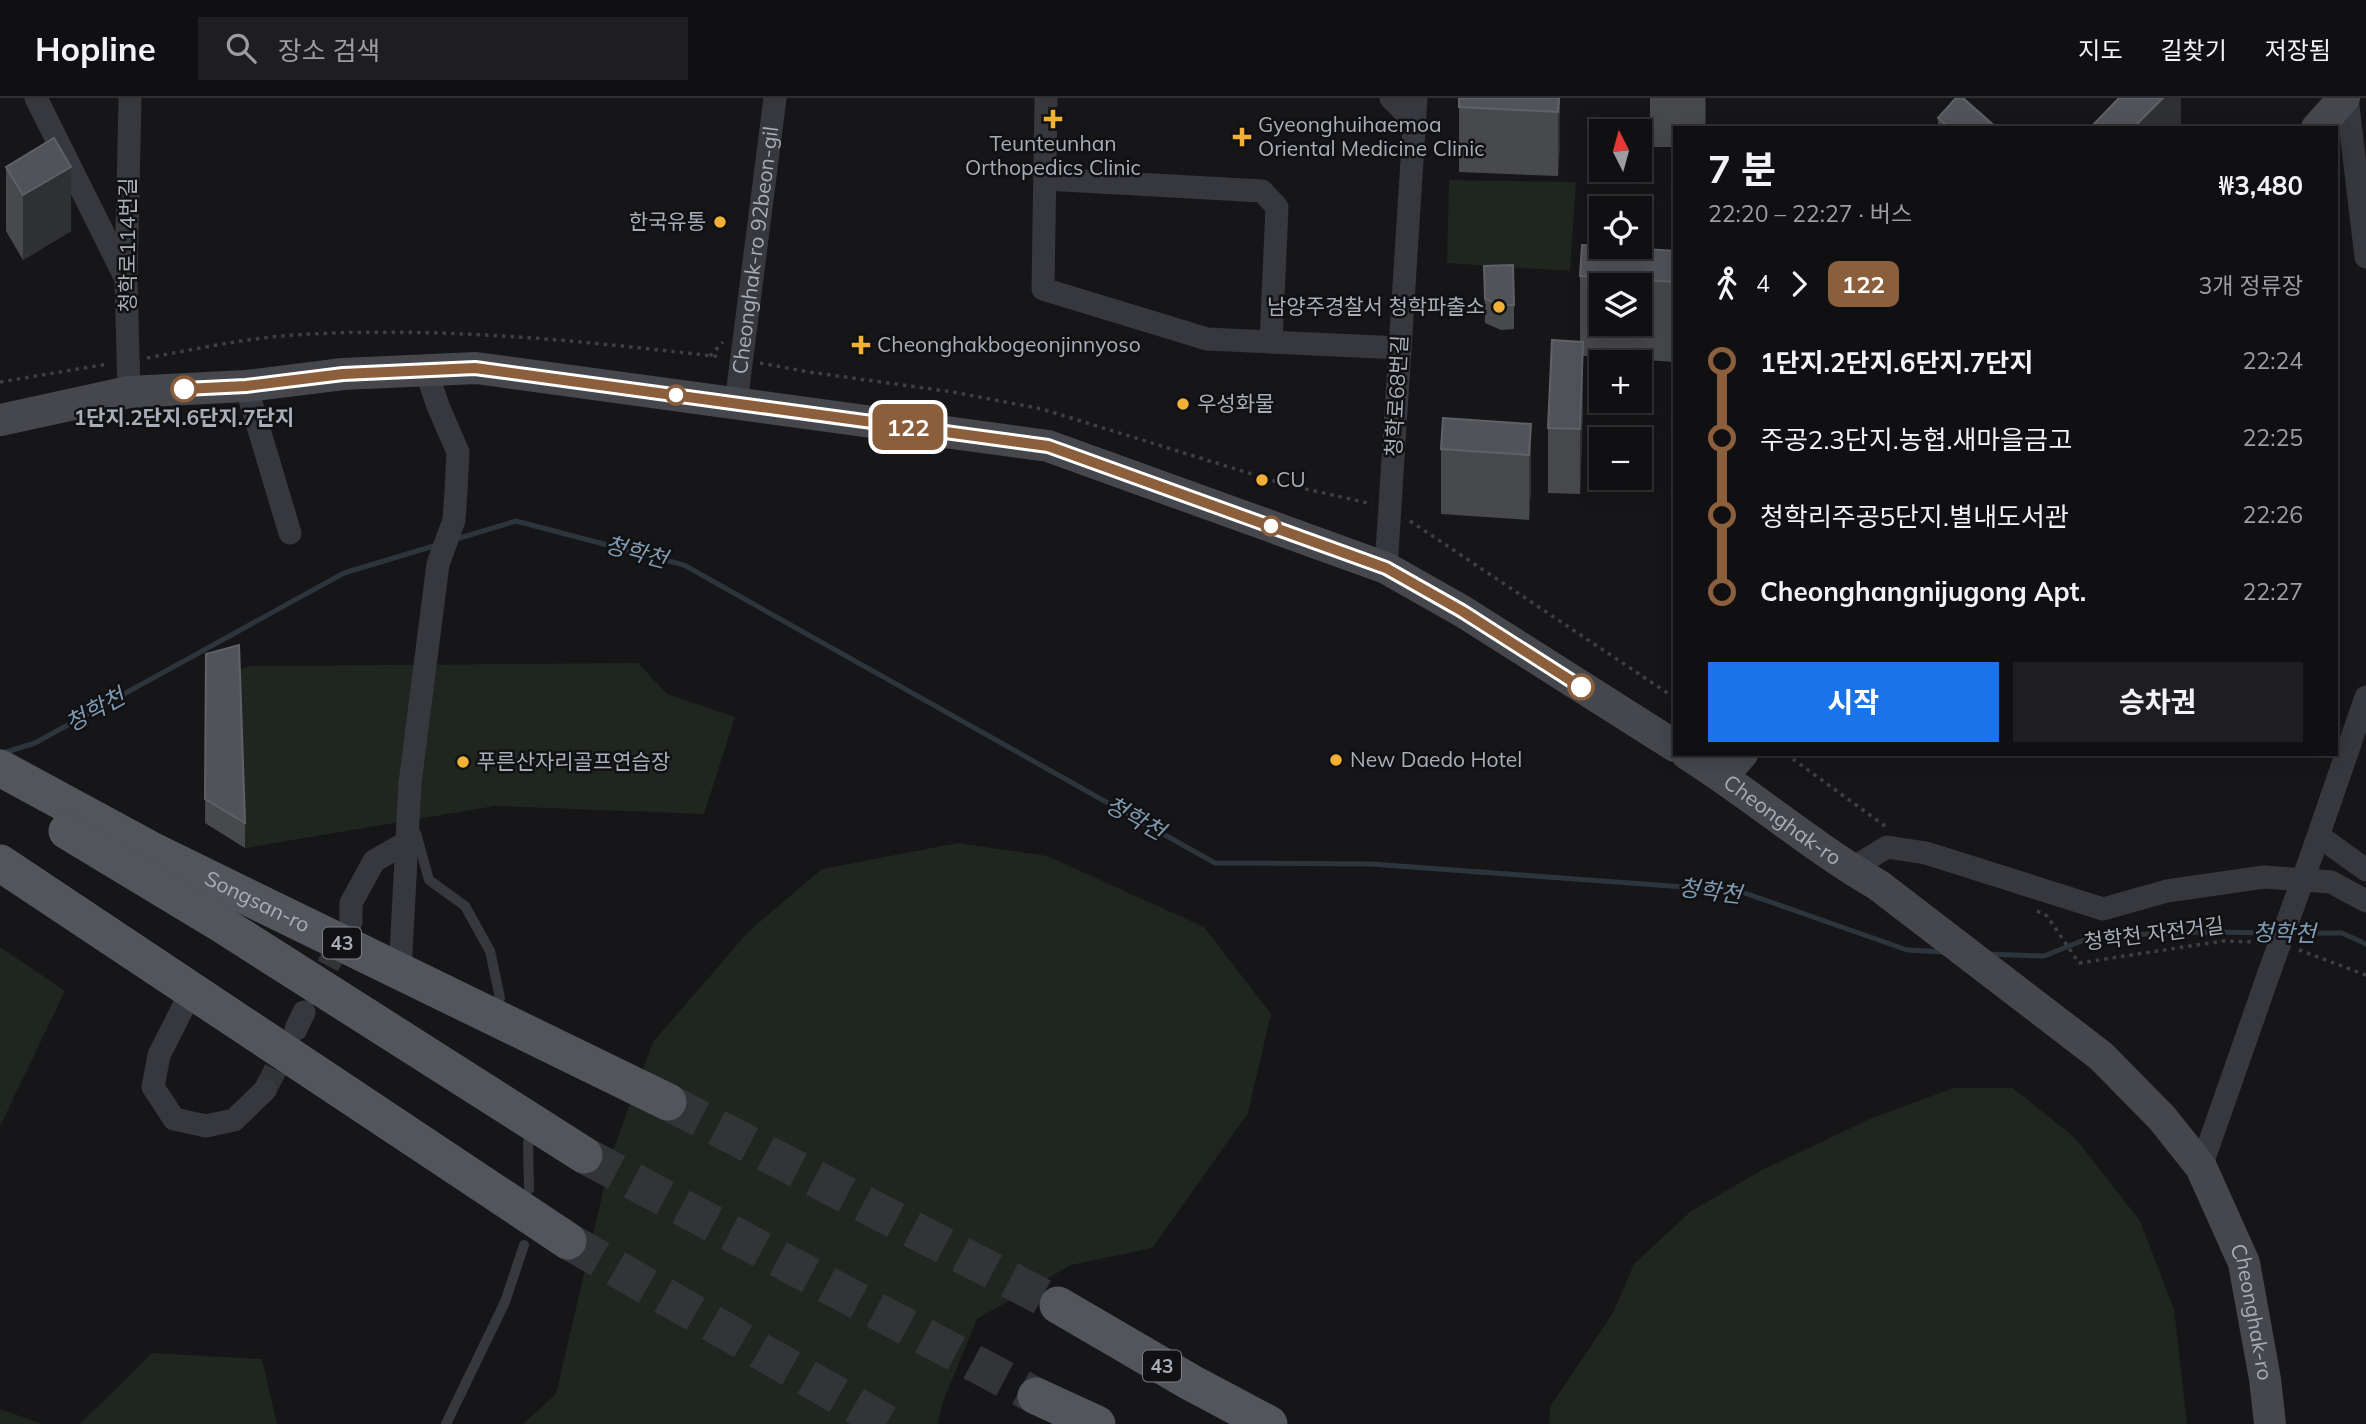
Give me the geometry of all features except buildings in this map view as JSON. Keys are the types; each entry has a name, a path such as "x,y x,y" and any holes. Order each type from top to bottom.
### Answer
{"main road":[{"name":"Songsan-ro","path":"6,783 155,852 668,1102"},
{"name":"Songsan-ro","path":"6,783 221,924 584,1155"},
{"path":"0,863 568,1241"},
{"name":"43","path":"1058,1305 1190,1382 1269,1424"},
{"path":"1036,1396 1097,1424"}],"street":[{"path":"36,98 126,280"},
{"name":"청학로114번길","path":"129,392 126,280 130,98"},
{"name":"Cheonghak-ro 92beon-gil","path":"736,402 775,98"},
{"path":"1046,98 1043,289 1207,339 1400,348"},
{"path":"1391,98 1414,109"},
{"name":"청학로68번길","path":"1386,568 1414,109"},
{"path":"2321,126 2352,110 2366,257"},
{"path":"1045,178 1262,191 1277,207 1271,342"},
{"path":"0,420 129,392 246,386 343,374 475,368 1048,446 1386,568 1462,611 1673,745"},
{"path":"400,972 410,783 438,564 454,520 458,452 426,370"},
{"path":"246,386 290,533"},
{"path":"2201,1167 2366,697"},
{"name":"Cheonghak-ro","path":"1695,756 1732,765 1851,869 1878,885 2101,1056 2162,1118 2201,1167 2244,1264 2265,1379 2270,1424"},
{"path":"351,922 351,903 374,861 409,841"},
{"path":"2315,845 2366,870"},
{"path":"1851,869 1887,847 1926,853 2103,909 2167,891 2264,877 2331,882 2366,901"},
{"path":"192,990 159,1055 153,1087 174,1119 206,1126 234,1121 265,1090"}],"lane":[{"path":"409,807 429,880 465,906 490,951 500,998"},
{"path":"528,1142 529,1189"},
{"path":"446,1424 505,1302 524,1245"}],"path":[{"name":"청학천 자전거길","path":"2047,916 2079,963 2223,941 2256,941 2270,944"},
{"path":"2296,950 2366,975"}],"shaded area":[{"path":"1449,180 1576,182 1570,271 1447,263"},
{"name":"푸른산자리골프연습장","path":"638,663 667,694 735,717 704,814 495,806 245,848 205,823 206,678 251,666"},
{"path":"958,843 1047,856 1204,927 1271,1014 1248,1113 1152,1248 1071,1265 977,1319 942,1404 938,1424 523,1424 556,1394 612,1153 653,1042 749,931 822,869"},
{"path":"0,947 65,991 0,1126"},
{"path":"1954,1088 2013,1088 2075,1138 2140,1221 2174,1309 2187,1424 1549,1424 1550,1407 1613,1313 1634,1264 1690,1212 1762,1170 1872,1118"},
{"path":"152,1353 262,1359 277,1424 80,1424"},
{"path":"0,1409 42,1424 0,1424"}],"waterway":[{"name":"청학천","path":"453,540 516,521 684,565 1215,863 1371,864 1739,891 1907,950 1946,952"},
{"name":"청학천","path":"3,753 35,743 344,573 437,545"},
{"name":"청학천","path":"1987,954 2044,956 2094,936 2206,932 2278,933"},
{"name":"청학천","path":"2291,933 2342,933 2366,944"}],"tunnel":[{"path":"312,996 346,931"},
{"path":"265,1090 290,1041"},
{"path":"668,1102 1058,1305"},
{"path":"584,1155 1036,1396"},
{"path":"568,1241 888,1424"}],"bus line":[{"name":"122","path":"184,389 246,386 343,374 475,368 1048,446 1386,568 1462,611 1581,687"}],"place":[{"name":"Teunteunhan Orthopedics Clinic","path":"1053,119"},
{"name":"Gyeonghuihaemoa Oriental Medicine Clinic","path":"1242,137"},
{"name":"한국유통","path":"720,222"},
{"name":"남양주경찰서 청학파출소","path":"1499,307"},
{"name":"Cheonghakbogeonjinnyoso","path":"861,345"},
{"name":"1단지.2단지.6단지.7단지","path":"184,389"},
{"name":"우성화물","path":"1183,404"},
{"name":"CU","path":"1262,480"},
{"name":"New Daedo Hotel","path":"1336,760"},
{"name":"푸른산자리골프연습장","path":"463,762"}]}
